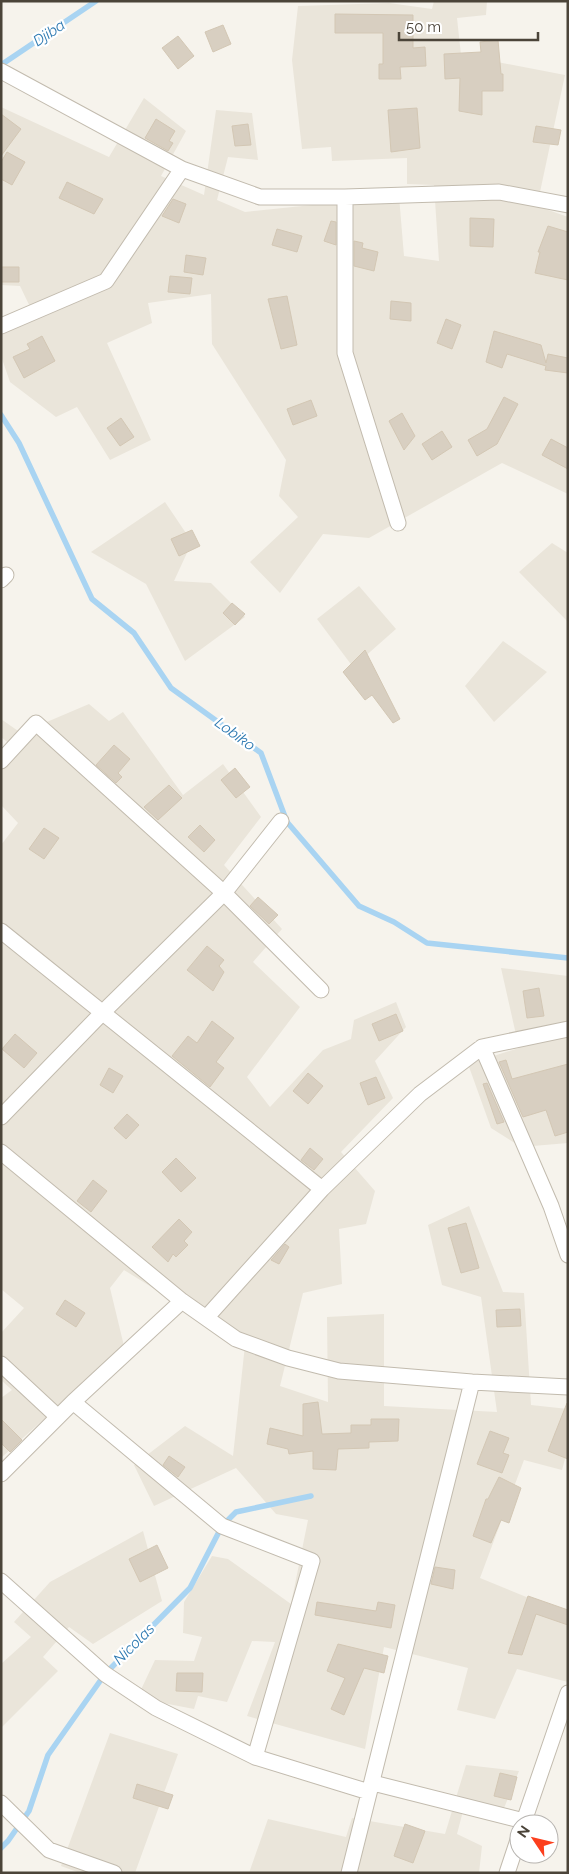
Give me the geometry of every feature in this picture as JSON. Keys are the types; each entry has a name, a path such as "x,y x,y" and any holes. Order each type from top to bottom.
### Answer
{"street":[{"path":"5,73 182,168 260,197 345,197 499,192 568,205"},
{"path":"1,326 106,281 182,168"},
{"path":"345,197 345,353 398,523"},
{"path":"1,761 36,723 224,893 321,990"},
{"path":"1,1117 102,1013 224,893 280,821"},
{"path":"1,931 322,1189"},
{"path":"206,1318 322,1189 420,1094 482,1047 568,1028"},
{"path":"482,1047 551,1206 568,1255"},
{"path":"1,1152 182,1300 236,1339 288,1358 339,1372 568,1387"},
{"path":"1,1474 73,1402 182,1300"},
{"path":"1,1364 58,1417"},
{"path":"349,1873 472,1382"},
{"path":"73,1402 222,1526 312,1561 255,1757"},
{"path":"1,1581 105,1674 156,1708 255,1757 509,1819"},
{"path":"527,1814 568,1693"},
{"path":"1,1803 49,1850 114,1873"}],"shaded area":[{"path":"434,1 487,1 486,15 457,18 461,55 565,75 537,206 568,217 568,494 502,463 369,538 323,534 280,593 250,562 298,517 279,496 286,460 212,344 211,294 148,303 152,323 107,343 151,440 110,460 77,407 56,417 10,382 1,356 1,327 33,313 20,286 1,285 1,107 109,157 144,98 186,131 161,176 204,195 216,110 252,113 258,160 228,157 217,200 245,212 399,196 404,256 439,261 434,185 407,184 407,158 332,161 331,147 302,149 292,60 298,6 389,3 432,9"},
{"path":"165,502 192,542 174,581 211,583 245,617 185,661 146,584 91,552"},
{"path":"552,543 568,553 568,622 519,572"},
{"path":"359,586 396,629 353,667 317,619"},
{"path":"503,641 547,672 494,722 465,686"},
{"path":"89,704 109,721 123,712 183,795 223,764 261,817 224,865 282,929 253,962 300,1007 247,1077 270,1107 323,1050 351,1039 354,1020 396,1002 406,1027 375,1061 393,1098 341,1152 375,1191 366,1224 339,1229 342,1284 303,1293 280,1386 328,1402 327,1317 384,1314 384,1406 497,1412 481,1297 442,1285 428,1225 469,1206 503,1292 524,1293 531,1405 568,1409 568,1448 562,1470 524,1460 480,1578 568,1614 568,1682 517,1669 495,1719 457,1710 468,1668 384,1647 365,1749 247,1716 275,1642 252,1641 227,1702 198,1696 194,1709 137,1698 155,1660 194,1661 202,1637 183,1633 184,1602 212,1556 228,1559 291,1604 308,1520 276,1514 236,1468 154,1506 134,1465 185,1426 233,1456 245,1345 124,1270 110,1288 124,1346 1,1458 1,1398 12,1390 1,1380 1,1333 24,1308 1,1289 1,845 18,823 1,805 1,766 17,750 1,737 1,719 21,733"},
{"path":"501,968 568,976 568,1143 521,1147 491,1128 468,1064 519,1048"},
{"path":"143,1531 162,1601 93,1644 69,1627 43,1657 58,1671 1,1728 1,1664 31,1637 14,1622 50,1582"},
{"path":"110,1733 178,1754 135,1873 80,1873 61,1866"},
{"path":"466,1765 519,1771 498,1823 463,1811 457,1834 482,1846 479,1873 249,1873 268,1819 346,1837 352,1818 445,1834"}],"building":[{"path":"335,14 413,15 413,48 425,47 426,66 400,67 401,79 379,79 379,64 383,64 383,33 335,33"},
{"path":"223,25 231,44 213,52 205,32"},
{"path":"178,36 194,56 178,69 162,48"},
{"path":"498,40 501,74 503,74 503,91 482,91 482,115 459,111 460,78 445,79 444,54 481,52 480,42"},
{"path":"417,108 420,148 391,152 388,110"},
{"path":"1,114 21,129 1,156"},
{"path":"156,119 175,131 169,141 173,143 168,151 145,138"},
{"path":"248,124 251,145 235,146 232,126"},
{"path":"536,126 561,130 558,145 533,142"},
{"path":"7,152 25,162 12,185 1,179 1,162"},
{"path":"67,182 103,199 94,214 59,198"},
{"path":"173,199 186,204 179,223 162,216"},
{"path":"470,218 494,219 493,247 470,246"},
{"path":"331,221 336,222 336,245 324,241"},
{"path":"548,226 568,232 568,280 535,273 540,252 538,252"},
{"path":"277,229 302,236 297,252 272,245"},
{"path":"354,241 363,243 362,248 378,252 374,271 354,266"},
{"path":"186,255 206,258 203,275 184,272"},
{"path":"1,267 19,267 19,282 1,282"},
{"path":"170,276 192,278 190,294 168,292"},
{"path":"287,296 297,345 281,349 268,299"},
{"path":"391,301 411,303 411,321 390,319"},
{"path":"446,319 461,325 452,349 437,343"},
{"path":"494,331 541,345 546,363 548,354 568,358 568,373 545,370 546,366 507,354 502,368 486,362"},
{"path":"42,336 55,361 24,378 13,357 30,349 27,344"},
{"path":"504,397 518,404 497,444 477,456 468,440 487,429"},
{"path":"311,400 317,416 293,425 287,409"},
{"path":"402,413 415,436 404,450 389,421"},
{"path":"121,418 134,437 120,446 107,428"},
{"path":"442,431 452,447 432,460 422,444"},
{"path":"551,439 568,448 568,469 542,455"},
{"path":"192,530 200,546 179,556 171,539"},
{"path":"232,603 245,614 235,625 223,613"},
{"path":"365,650 400,719 393,723 372,695 365,700 343,672"},
{"path":"114,745 130,759 118,773 122,777 116,783 96,765"},
{"path":"235,768 250,787 236,798 221,780"},
{"path":"169,785 182,798 158,820 144,807"},
{"path":"200,825 215,840 204,852 188,837"},
{"path":"44,828 59,838 44,859 29,849"},
{"path":"258,897 278,915 269,924 250,906"},
{"path":"207,946 224,960 219,966 224,972 213,991 187,970"},
{"path":"539,988 544,1016 527,1018 523,991"},
{"path":"396,1014 403,1031 379,1041 372,1024"},
{"path":"212,1021 234,1038 216,1062 224,1068 210,1087 172,1056 188,1036 197,1043"},
{"path":"15,1034 37,1053 24,1068 2,1049"},
{"path":"506,1060 512,1079 568,1064 568,1132 555,1136 546,1110 523,1117 499,1062"},
{"path":"109,1068 123,1076 113,1093 100,1085"},
{"path":"308,1073 323,1086 308,1104 293,1091"},
{"path":"376,1077 385,1098 368,1105 360,1083"},
{"path":"487,1083 504,1122 497,1124 483,1084"},
{"path":"127,1114 139,1125 126,1139 114,1128"},
{"path":"310,1148 323,1159 314,1170 301,1160"},
{"path":"176,1158 196,1178 181,1192 162,1172"},
{"path":"93,1180 107,1191 91,1212 77,1201"},
{"path":"179,1219 192,1232 184,1241 188,1245 176,1257 173,1254 168,1262 152,1247"},
{"path":"466,1223 479,1268 461,1273 448,1228"},
{"path":"285,1244 289,1247 279,1264 271,1260"},
{"path":"65,1300 85,1313 76,1327 56,1314"},
{"path":"520,1309 521,1326 497,1327 496,1310"},
{"path":"318,1402 322,1434 351,1433 351,1425 371,1425 371,1419 399,1419 398,1441 369,1442 369,1448 338,1449 336,1470 313,1469 313,1451 289,1454 288,1449 267,1444 270,1428 303,1436 303,1404"},
{"path":"568,1403 568,1459 548,1451"},
{"path":"1,1419 22,1440 10,1452 1,1443"},
{"path":"490,1431 509,1438 503,1453 509,1455 502,1473 477,1464"},
{"path":"169,1456 185,1467 178,1477 163,1465"},
{"path":"499,1477 521,1488 509,1523 501,1520 491,1543 473,1536 486,1499 488,1499"},
{"path":"157,1545 168,1568 140,1582 129,1559"},
{"path":"435,1567 455,1570 453,1589 431,1584"},
{"path":"528,1596 568,1610 568,1625 536,1614 522,1655 508,1653"},
{"path":"317,1602 376,1611 378,1602 395,1605 391,1628 315,1615"},
{"path":"338,1644 388,1656 384,1673 364,1668 344,1715 331,1709 345,1678 327,1671"},
{"path":"177,1673 203,1673 202,1692 176,1691"},
{"path":"500,1773 517,1777 511,1800 494,1796"},
{"path":"137,1784 173,1795 168,1809 133,1798"},
{"path":"405,1824 425,1831 413,1863 394,1856"}],"waterway":[{"name":"Djiba","path":"1,65 96,1"},
{"name":"Lobiko","path":"1,415 19,443 92,599 134,633 171,688 261,753 287,822 359,906 394,922 427,943 568,958"},
{"name":"Nicolas","path":"1,1848 29,1811 48,1755 105,1674 190,1588 222,1526 236,1512 311,1496"}]}
